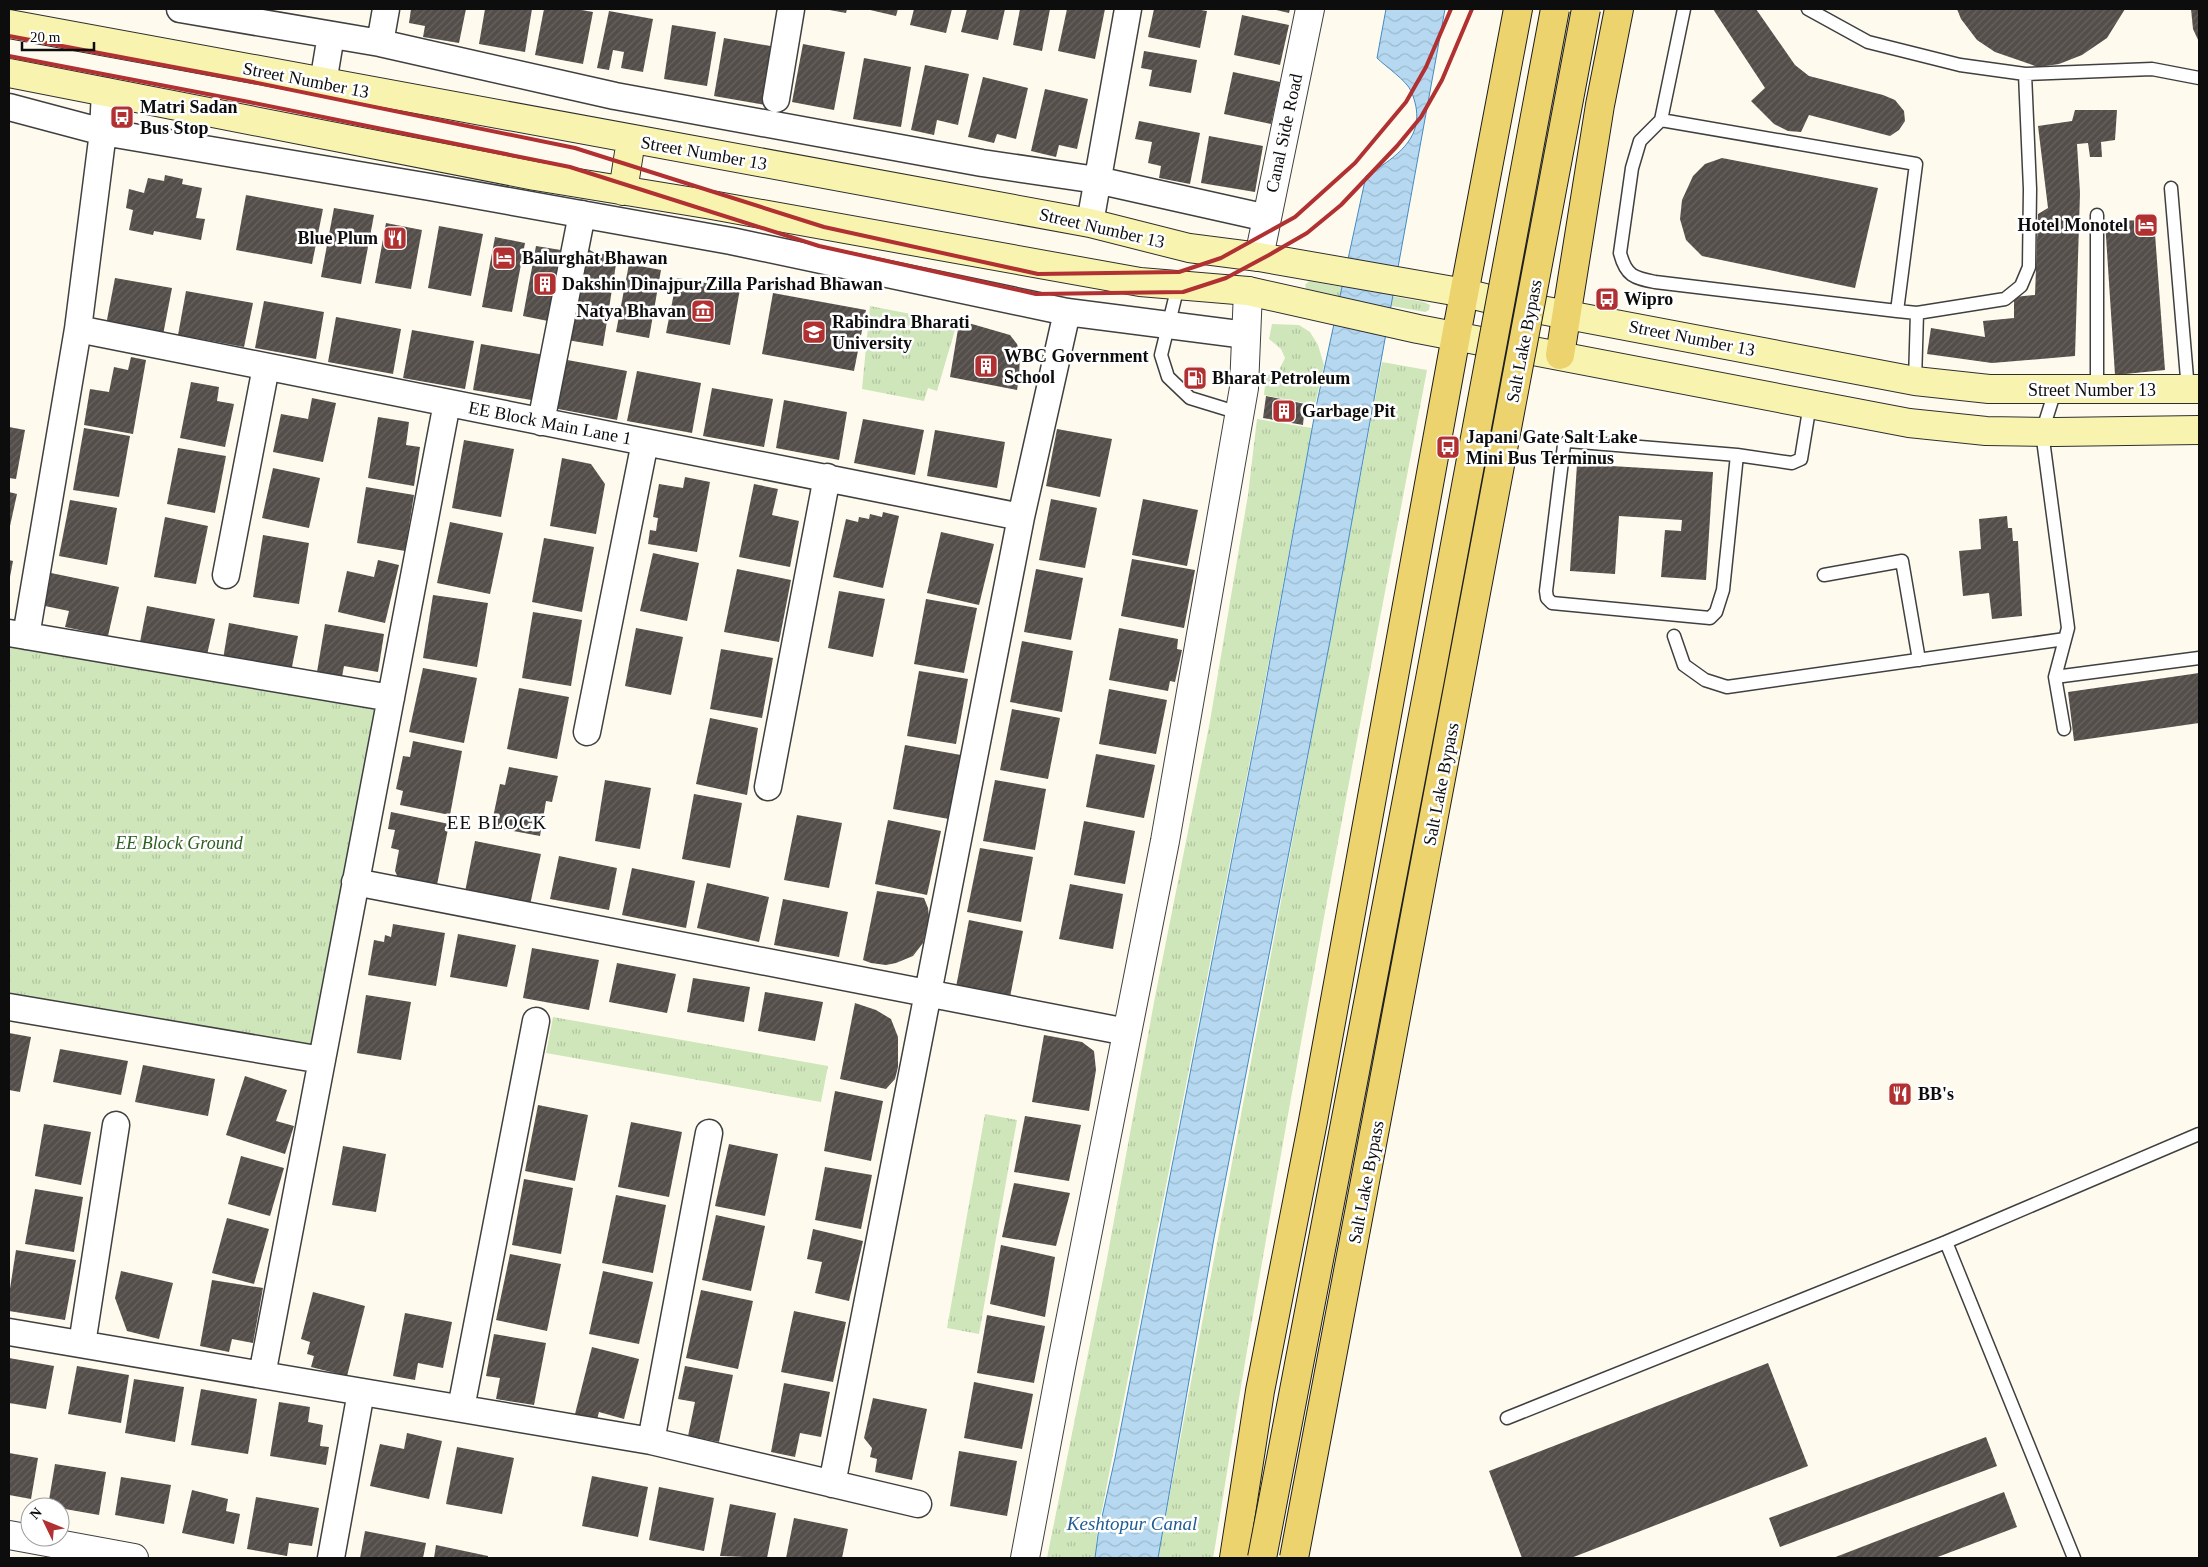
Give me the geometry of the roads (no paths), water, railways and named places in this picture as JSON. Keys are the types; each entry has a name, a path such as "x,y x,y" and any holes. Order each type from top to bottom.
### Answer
{"main road":[{"path":"1234,1558 1260,1390 1313,1121 1456,336 1518,9"},
{"path":"1262,1558 1432,670 1555,9"},
{"name":"Salt Lake Bypass","path":"1294,1558 1586,9"},
{"path":"1560,355 1600,105 1619,9"},
{"name":"Street Number 13","path":"9,24 1090,223 1189,248 1259,257 1465,293 1510,304 1567,313 1915,381 1989,389 2055,391 2194,390"},
{"path":"9,73 105,90 501,170 1140,282 1255,293 1418,329 1909,423 1986,431 2199,430"},
{"path":"623,191 631,140"}],"street":[{"path":"180,9 380,43 616,96 982,163 1097,180 1267,218"},
{"path":"380,43 386,9"},
{"path":"776,99 791,9"},
{"path":"1090,223 1128,9"},
{"name":"Canal Side Road","path":"1259,257 1310,9"},
{"path":"323,83 331,35"},
{"path":"105,90 103,132 78,329 17,635 391,698"},
{"path":"9,107 103,132 499,199 741,243 1068,312 1246,335"},
{"path":"499,199 501,170"},
{"path":"541,422 582,214"},
{"path":"1025,1558 1060,1367 1165,841 1240,413 1244,388 1246,335 1255,293"},
{"path":"832,1484 1021,517 1068,312"},
{"name":"EE Block Main Lane 1","path":"78,329 1021,517"},
{"path":"226,575 266,367"},
{"path":"262,1375 447,403"},
{"path":"587,732 645,442"},
{"path":"768,787 826,477"},
{"path":"355,882 1127,1032"},
{"path":"9,1007 322,1060"},
{"path":"461,1408 536,1021"},
{"path":"82,1344 116,1125"},
{"path":"651,1441 709,1132"},
{"path":"9,1332 651,1441 918,1504"},
{"path":"331,1558 361,1392"},
{"path":"9,1536 134,1558"}],"lane":[{"path":"1684,9 1661,120 1640,142 1632,168 1620,253 1624,266 1635,278 1917,313 2005,298 2021,286 2029,267 2030,189 2025,74"},
{"path":"1808,9 1868,42 1960,65 2025,74 2152,69 2199,78"},
{"path":"1661,120 1916,164 1898,311"},
{"path":"2171,188 2194,390"},
{"path":"2097,215 2097,390"},
{"path":"1178,286 1170,326 1161,355 1168,377 1190,398 1240,413"},
{"path":"1915,381 1917,313"},
{"path":"2055,391 2042,432 2068,628 2055,677 2064,729"},
{"path":"1736,455 1723,590 1716,612 1710,618 1552,603 1547,598 1546,592 1564,445 1568,441 1736,455 1792,463 1798,462 1801,458 1810,404"},
{"path":"1824,575 1902,562 1919,660"},
{"path":"1674,636 1684,665 1705,680 1727,688 2065,639"},
{"path":"2055,677 2199,658"},
{"path":"1507,1418 1946,1242 2199,1134"},
{"path":"1946,1242 2074,1558"}],"water":[{"name":"Keshtopur Canal","path":"1386,9 1445,9 1331,636 1214,1238 1158,1558 1095,1558 1260,715 1316,407 1366,176 1400,151 1414,132 1417,120 1416,106 1409,87 1377,58"}],"railway":[{"path":"9,36 253,82 575,148 824,227 1038,274 1179,272 1221,258 1295,217 1355,163 1406,102 1426,67 1451,9"},
{"path":"9,56 570,167 819,246 1036,294 1183,292 1226,278 1269,255 1307,233 1341,205 1397,146 1421,117 1442,80 1472,9"}],"place":[{"name":"Matri Sadan Bus Stop","path":"122,117"},
{"name":"Hotel Monotel","path":"2146,225"},
{"name":"Blue Plum","path":"395,238"},
{"name":"Balurghat Bhawan","path":"504,258"},
{"name":"Dakshin Dinajpur Zilla Parishad Bhawan","path":"545,284"},
{"name":"Wipro","path":"1607,299"},
{"name":"Natya Bhavan","path":"703,311"},
{"name":"Rabindra Bharati University","path":"814,332"},
{"name":"WBC Government School","path":"986,366"},
{"name":"Bharat Petroleum","path":"1195,378"},
{"name":"Garbage Pit","path":"1284,411"},
{"name":"Japani Gate Salt Lake Mini Bus Terminus","path":"1448,447"},
{"name":"BB's","path":"1900,1094"}],"district":[{"name":"EE BLOCK","path":"497,822"}],"park label":[{"name":"EE Block Ground","path":"179,843"}]}
